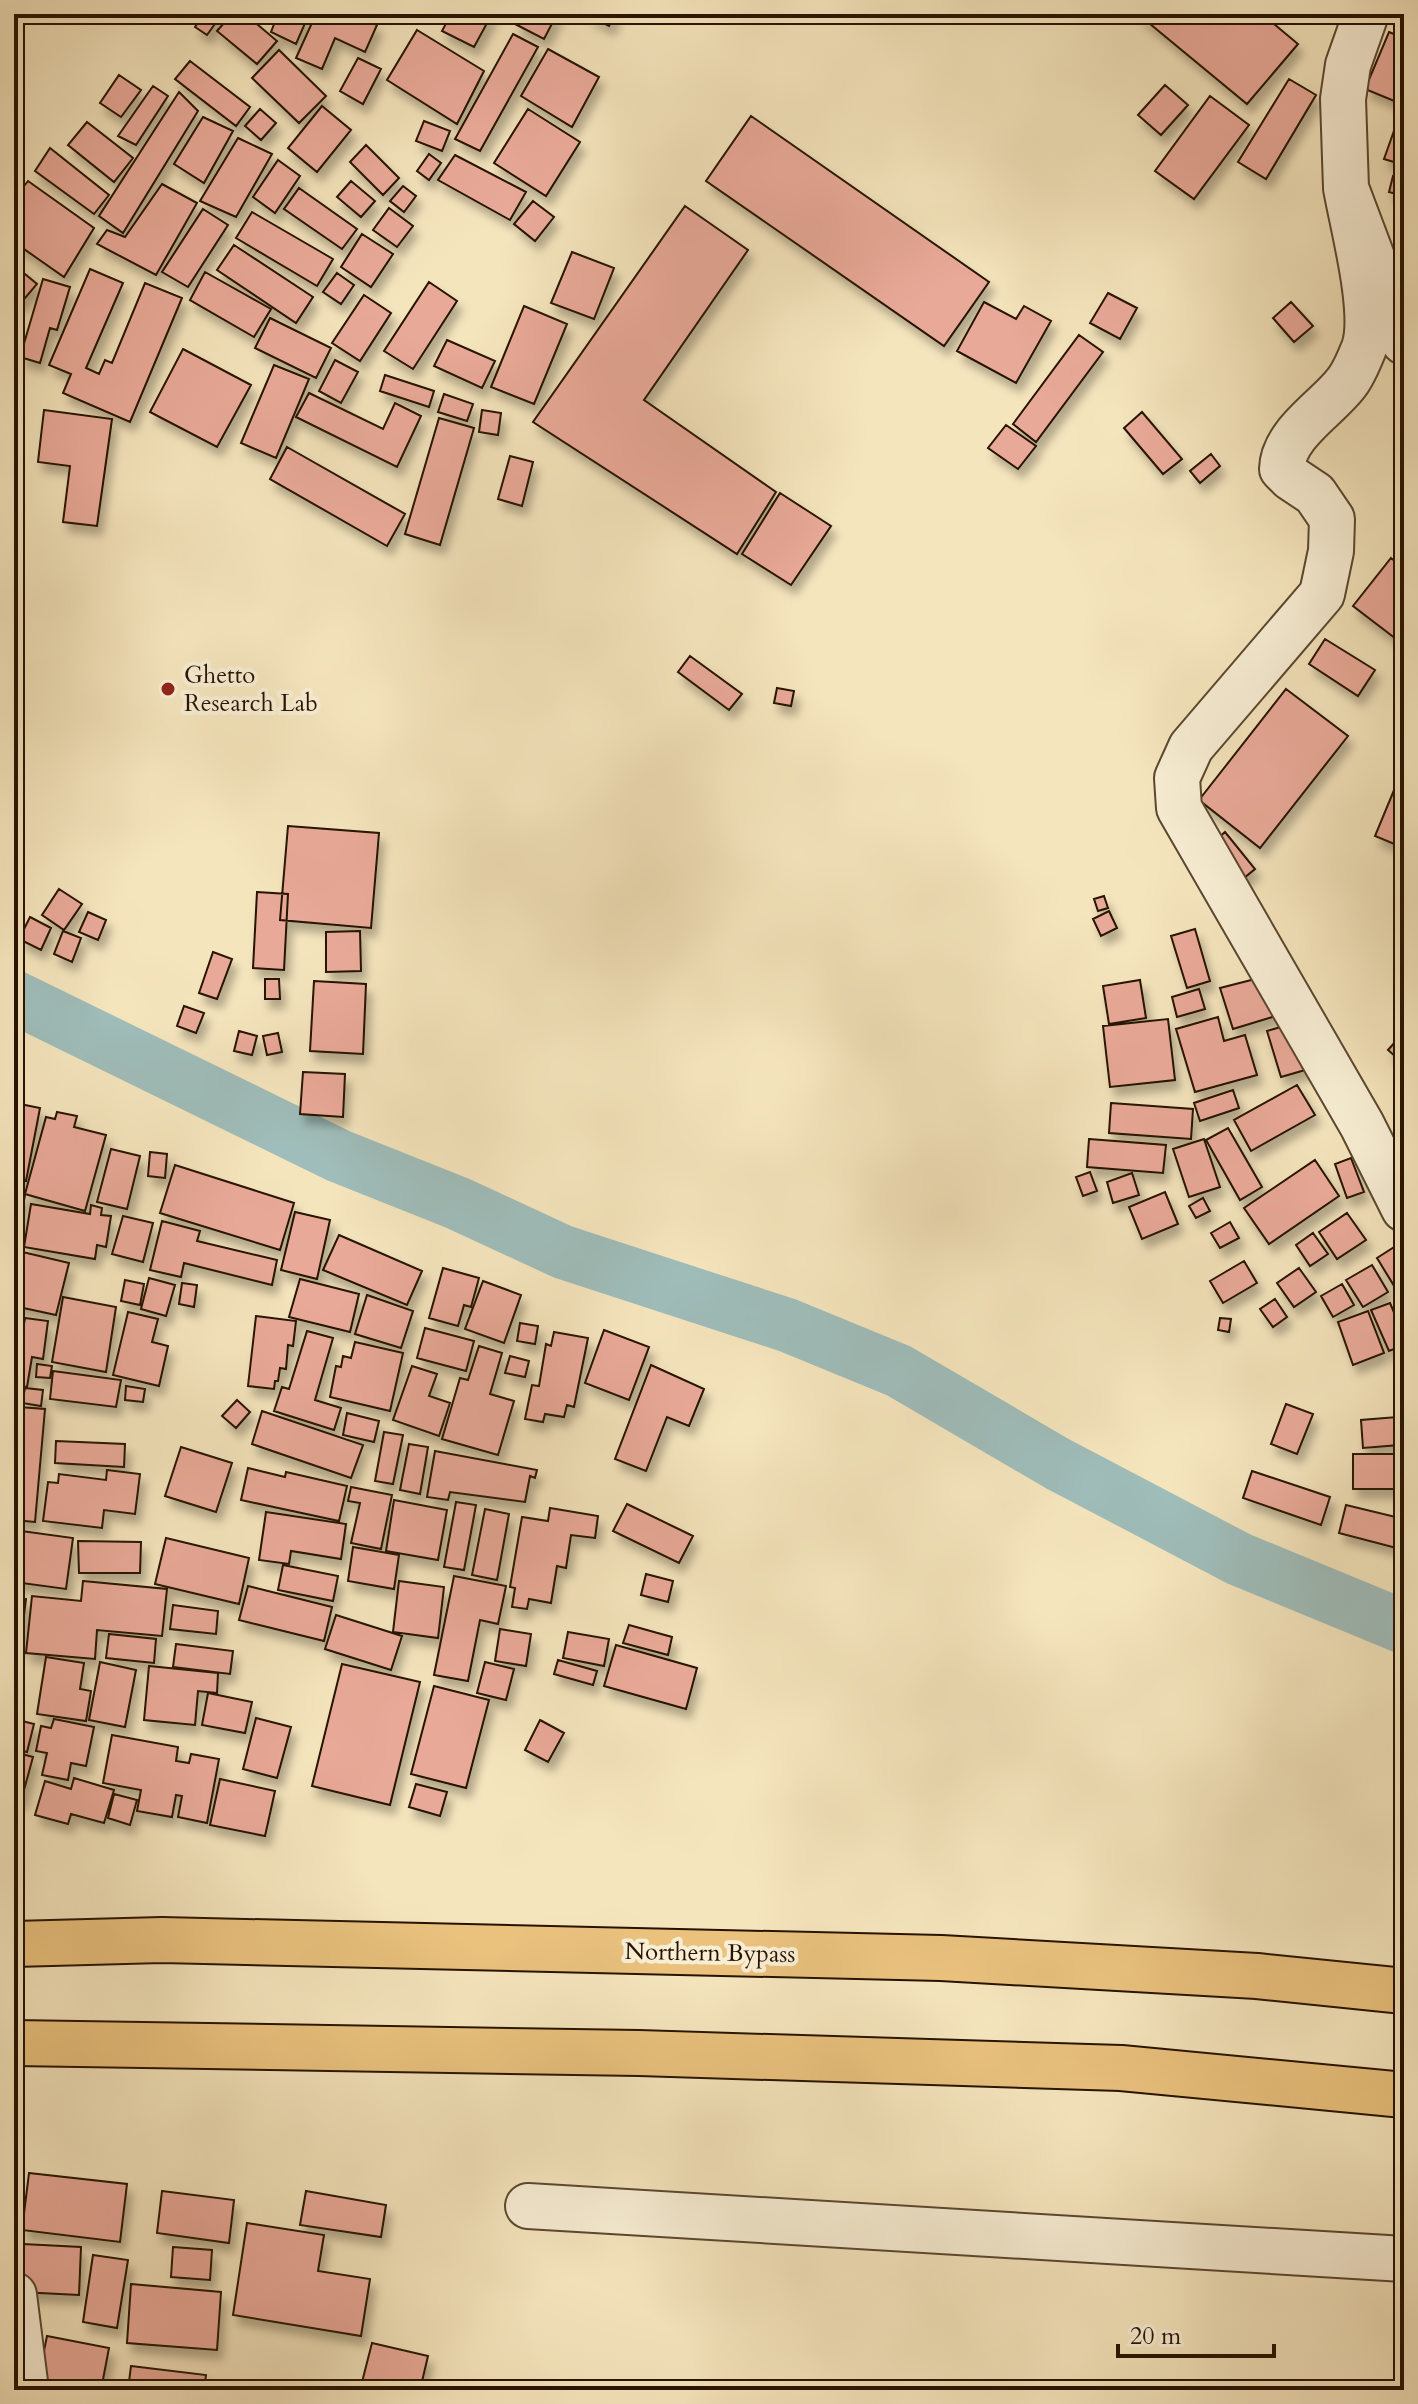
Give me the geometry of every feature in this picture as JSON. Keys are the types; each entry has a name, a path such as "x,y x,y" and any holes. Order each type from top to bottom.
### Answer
{"highway":[{"name":"Northern Bypass","path":"14,1944 162,1940 941,1958 1257,1976 1404,1991"},
{"path":"14,2043 639,2053 1121,2068 1404,2095"}],"street":[{"path":"1366,14 1348,65 1343,99 1346,188 1367,309 1365,346 1347,382 1312,416 1283,457 1282,469 1315,494 1332,519 1331,551 1322,594 1191,747 1177,778 1179,808 1362,1125 1404,1209"},
{"path":"1346,188 1404,342"},
{"path":"528,2206 1404,2259"},
{"path":"14,2295 26,2390"}],"building":[{"path":"204,14 222,14 207,35 195,27"},
{"path":"232,14 245,14 277,41 257,64 217,31"},
{"path":"278,14 309,14 296,44 271,32"},
{"path":"316,14 351,14 377,25 365,52 335,38 322,69 296,58"},
{"path":"451,14 492,14 474,47 442,31"},
{"path":"521,14 557,14 544,39 515,24"},
{"path":"586,14 616,14 609,26"},
{"path":"1138,14 1262,14 1298,44 1247,104"},
{"path":"417,30 484,71 457,124 387,80"},
{"path":"1389,32 1404,38 1404,105 1365,89"},
{"path":"513,34 538,47 480,151 455,139"},
{"path":"548,49 599,77 572,127 521,96"},
{"path":"279,50 326,96 299,123 252,78"},
{"path":"358,58 381,69 363,104 340,91"},
{"path":"190,61 250,107 236,126 175,79"},
{"path":"119,75 141,90 121,117 100,103"},
{"path":"1289,79 1316,95 1266,179 1238,162"},
{"path":"1165,85 1188,105 1161,135 1138,115"},
{"path":"153,86 168,96 136,145 118,136"},
{"path":"179,92 198,111 123,233 99,216"},
{"path":"1210,96 1249,125 1194,199 1155,171"},
{"path":"322,106 351,130 317,172 288,148"},
{"path":"260,109 276,123 261,140 245,126"},
{"path":"528,109 580,142 546,196 494,163"},
{"path":"1401,111 1404,112 1404,165 1384,159"},
{"path":"751,116 989,282 944,346 706,181"},
{"path":"203,117 233,131 204,183 174,164"},
{"path":"424,121 450,131 442,151 416,141"},
{"path":"87,122 133,158 114,182 68,145"},
{"path":"238,138 272,154 236,217 200,201"},
{"path":"366,145 399,178 383,195 350,162"},
{"path":"50,148 109,195 94,214 35,171"},
{"path":"429,154 441,163 429,180 417,171"},
{"path":"455,155 526,192 510,220 438,180"},
{"path":"278,160 300,176 275,213 253,197"},
{"path":"1393,176 1404,179 1404,196 1389,192"},
{"path":"28,181 94,228 64,277 14,242 14,199"},
{"path":"351,181 375,201 361,217 337,197"},
{"path":"162,184 197,203 156,275 97,244 107,230 125,237"},
{"path":"403,186 416,196 404,212 390,201"},
{"path":"299,188 357,229 342,249 284,209"},
{"path":"533,201 554,217 535,241 514,224"},
{"path":"685,206 748,250 644,400 776,492 737,554 533,422"},
{"path":"389,208 413,226 397,247 373,230"},
{"path":"203,209 228,225 188,287 162,272"},
{"path":"252,212 333,259 317,286 236,238"},
{"path":"362,234 393,254 371,287 341,267"},
{"path":"234,245 313,297 296,323 217,270"},
{"path":"572,252 614,268 594,319 551,303"},
{"path":"14,265 37,284 20,304 14,300"},
{"path":"90,269 123,283 86,368 99,374 105,360 112,363 145,283 182,298 130,422 63,393 71,374 49,365"},
{"path":"205,272 271,309 254,337 190,300"},
{"path":"337,273 354,285 341,304 323,292"},
{"path":"43,279 70,287 57,330 50,328 40,363 20,357"},
{"path":"429,282 457,301 413,369 384,351"},
{"path":"1108,293 1137,308 1120,339 1090,323"},
{"path":"364,295 391,313 360,361 332,343"},
{"path":"984,302 1016,319 1024,306 1051,321 1016,383 957,351"},
{"path":"1291,302 1313,326 1294,342 1273,318"},
{"path":"524,306 567,324 534,404 491,387"},
{"path":"270,318 331,348 316,378 255,348"},
{"path":"1079,335 1103,352 1036,442 1013,424"},
{"path":"447,340 495,361 482,388 434,366"},
{"path":"183,349 251,385 217,447 150,412"},
{"path":"335,360 358,372 341,403 319,391"},
{"path":"274,365 309,379 276,458 241,443"},
{"path":"385,375 434,391 429,407 380,391"},
{"path":"309,393 383,429 395,403 421,416 397,467 296,417"},
{"path":"444,394 473,404 467,421 438,412"},
{"path":"44,410 112,419 97,526 63,522 70,466 38,462"},
{"path":"482,410 501,413 498,435 479,432"},
{"path":"1142,412 1182,459 1163,474 1124,428"},
{"path":"439,418 474,428 440,545 405,534"},
{"path":"1006,425 1036,446 1018,469 988,448"},
{"path":"287,447 405,514 387,546 270,479"},
{"path":"1211,454 1220,466 1200,483 1190,471"},
{"path":"510,456 533,462 522,506 498,499"},
{"path":"780,493 831,526 791,585 742,554"},
{"path":"1391,558 1404,569 1404,645 1353,606"},
{"path":"1325,639 1375,670 1358,696 1309,664"},
{"path":"690,656 742,694 729,710 678,672"},
{"path":"777,688 794,691 791,706 774,703"},
{"path":"1286,689 1348,736 1260,848 1199,800"},
{"path":"1404,766 1404,848 1375,836"},
{"path":"288,826 379,833 371,928 280,920"},
{"path":"1225,832 1255,869 1239,882 1209,846"},
{"path":"59,889 82,904 64,930 42,915"},
{"path":"257,892 288,894 284,970 253,968"},
{"path":"1104,896 1108,908 1098,911 1094,899"},
{"path":"1109,911 1117,928 1101,936 1093,919"},
{"path":"88,912 106,920 98,940 79,932"},
{"path":"30,917 51,928 41,950 19,939"},
{"path":"1195,929 1210,981 1187,988 1171,936"},
{"path":"63,931 81,938 72,962 54,954"},
{"path":"360,931 361,971 326,972 326,932"},
{"path":"213,952 232,959 217,999 199,993"},
{"path":"1267,976 1279,1015 1233,1029 1220,988"},
{"path":"265,979 279,979 280,999 265,999"},
{"path":"1140,980 1146,1018 1109,1024 1103,986"},
{"path":"314,981 366,984 363,1054 310,1051"},
{"path":"1199,989 1205,1009 1177,1017 1172,997"},
{"path":"184,1006 204,1013 196,1033 177,1026"},
{"path":"1218,1017 1224,1041 1245,1035 1257,1075 1195,1092 1176,1029"},
{"path":"1168,1019 1175,1080 1110,1087 1103,1026"},
{"path":"1298,1022 1312,1068 1281,1077 1267,1031"},
{"path":"239,1031 257,1036 252,1055 234,1051"},
{"path":"1404,1032 1404,1064 1388,1050"},
{"path":"278,1033 282,1052 267,1055 263,1036"},
{"path":"303,1072 345,1074 343,1117 300,1114"},
{"path":"1297,1085 1315,1115 1251,1151 1234,1120"},
{"path":"1233,1090 1239,1108 1200,1121 1194,1103"},
{"path":"15,1103 40,1108 26,1181 14,1179"},
{"path":"1111,1103 1193,1109 1191,1139 1109,1133"},
{"path":"57,1112 77,1116 74,1127 106,1135 85,1211 25,1194 46,1117 55,1119"},
{"path":"1228,1128 1262,1187 1240,1200 1206,1140"},
{"path":"1089,1139 1166,1145 1163,1173 1087,1167"},
{"path":"1204,1139 1220,1187 1189,1197 1173,1149"},
{"path":"111,1149 140,1156 127,1209 97,1202"},
{"path":"150,1152 167,1154 165,1178 148,1176"},
{"path":"1351,1158 1364,1192 1347,1198 1335,1164"},
{"path":"1315,1160 1339,1196 1269,1244 1244,1208"},
{"path":"175,1165 294,1203 280,1250 160,1213"},
{"path":"1090,1172 1097,1191 1083,1196 1076,1177"},
{"path":"1132,1173 1139,1195 1113,1203 1107,1182"},
{"path":"1165,1192 1178,1224 1142,1239 1129,1207"},
{"path":"14,1193 25,1195 17,1240 14,1240"},
{"path":"1203,1198 1210,1211 1196,1218 1189,1206"},
{"path":"31,1204 90,1214 91,1205 102,1208 101,1215 111,1216 106,1247 97,1245 95,1259 24,1247"},
{"path":"295,1212 330,1220 317,1279 281,1270"},
{"path":"1347,1213 1366,1240 1337,1259 1319,1232"},
{"path":"123,1216 153,1223 143,1262 112,1254"},
{"path":"162,1221 200,1231 197,1241 277,1260 272,1285 184,1263 181,1277 150,1270"},
{"path":"1230,1222 1239,1238 1220,1248 1211,1233"},
{"path":"1313,1233 1328,1254 1310,1266 1296,1245"},
{"path":"339,1235 422,1271 407,1305 323,1270"},
{"path":"1402,1242 1404,1284 1396,1289 1377,1258"},
{"path":"14,1250 69,1263 56,1315 14,1306"},
{"path":"1244,1261 1257,1283 1223,1303 1210,1281"},
{"path":"1372,1265 1388,1292 1363,1307 1346,1280"},
{"path":"443,1268 479,1278 471,1307 464,1305 458,1326 429,1318"},
{"path":"1299,1268 1316,1292 1294,1307 1277,1283"},
{"path":"149,1278 175,1285 166,1316 141,1309"},
{"path":"300,1279 359,1294 350,1332 289,1317"},
{"path":"125,1280 144,1284 140,1305 121,1301"},
{"path":"483,1281 521,1295 504,1343 465,1329"},
{"path":"182,1283 197,1285 194,1307 179,1304"},
{"path":"1342,1284 1354,1305 1333,1317 1321,1296"},
{"path":"367,1295 413,1311 401,1348 355,1334"},
{"path":"63,1297 116,1307 106,1372 52,1362"},
{"path":"1275,1299 1287,1317 1273,1327 1260,1309"},
{"path":"1390,1303 1404,1336 1404,1345 1389,1351 1371,1310"},
{"path":"1368,1311 1384,1353 1353,1365 1338,1322"},
{"path":"128,1312 158,1319 152,1342 168,1346 159,1386 113,1375"},
{"path":"256,1316 296,1321 293,1346 288,1345 286,1369 280,1368 274,1389 248,1386"},
{"path":"25,1318 48,1321 43,1359 32,1357 27,1387 14,1385 14,1352 19,1353"},
{"path":"1220,1318 1231,1319 1229,1332 1218,1330"},
{"path":"520,1323 538,1326 535,1344 517,1341"},
{"path":"425,1328 474,1341 466,1371 417,1358"},
{"path":"604,1330 649,1347 629,1400 585,1383"},
{"path":"307,1331 333,1338 315,1400 341,1408 334,1430 274,1411 282,1387 289,1389"},
{"path":"554,1332 588,1338 574,1407 567,1405 564,1417 545,1414 543,1422 525,1419 532,1385 539,1386 546,1344 551,1346"},
{"path":"355,1342 403,1353 390,1411 330,1397 336,1366 341,1367 343,1356 351,1358"},
{"path":"479,1346 502,1353 490,1394 514,1401 498,1455 442,1439 460,1378 468,1380"},
{"path":"510,1356 529,1361 525,1377 505,1373"},
{"path":"37,1364 52,1366 50,1378 36,1377"},
{"path":"651,1365 704,1389 689,1426 667,1417 646,1471 615,1459"},
{"path":"412,1366 437,1374 429,1396 450,1403 439,1436 393,1420"},
{"path":"53,1371 121,1380 116,1407 50,1399"},
{"path":"126,1386 145,1389 143,1402 125,1400"},
{"path":"25,1388 43,1390 41,1406 22,1403"},
{"path":"237,1400 250,1412 236,1428 222,1416"},
{"path":"1286,1404 1313,1414 1297,1454 1271,1444"},
{"path":"19,1407 45,1409 35,1522 14,1520 14,1459"},
{"path":"262,1411 363,1445 351,1478 252,1444"},
{"path":"347,1413 379,1421 374,1442 343,1435"},
{"path":"1397,1417 1399,1445 1363,1448 1361,1420"},
{"path":"384,1432 403,1435 393,1484 375,1481"},
{"path":"56,1441 125,1444 124,1467 55,1463"},
{"path":"409,1444 428,1447 420,1494 400,1490"},
{"path":"181,1447 232,1463 216,1512 165,1496"},
{"path":"435,1451 537,1470 535,1478 530,1476 525,1502 450,1492 448,1500 427,1497"},
{"path":"1353,1454 1404,1454 1404,1489 1353,1489"},
{"path":"248,1468 285,1477 286,1472 347,1486 339,1521 241,1500"},
{"path":"107,1470 140,1474 135,1514 104,1510 102,1528 43,1521 48,1482 58,1483 59,1474 106,1480"},
{"path":"1252,1471 1330,1497 1321,1525 1243,1498"},
{"path":"351,1487 392,1495 381,1549 351,1543 360,1503 348,1501"},
{"path":"394,1500 447,1510 438,1560 386,1551"},
{"path":"456,1502 476,1505 464,1570 444,1567"},
{"path":"627,1504 693,1536 679,1563 613,1531"},
{"path":"1346,1505 1404,1519 1404,1550 1339,1533"},
{"path":"550,1508 598,1516 595,1538 571,1535 566,1568 557,1566 551,1603 529,1599 527,1609 512,1607 515,1588 510,1587 522,1517 548,1521"},
{"path":"485,1509 509,1514 497,1580 472,1575"},
{"path":"266,1512 346,1524 341,1559 291,1551 289,1564 259,1560"},
{"path":"14,1530 73,1538 66,1589 14,1582"},
{"path":"166,1538 249,1558 239,1604 155,1584"},
{"path":"78,1541 141,1542 140,1573 79,1573"},
{"path":"353,1547 399,1555 394,1589 348,1581"},
{"path":"283,1565 338,1576 333,1601 278,1590"},
{"path":"646,1574 673,1581 668,1602 641,1595"},
{"path":"454,1576 506,1586 498,1624 480,1620 468,1681 434,1675"},
{"path":"83,1581 167,1589 162,1636 97,1630 95,1659 26,1653 32,1596 81,1601"},
{"path":"399,1581 444,1587 438,1638 393,1632"},
{"path":"248,1586 332,1607 324,1641 239,1620"},
{"path":"14,1597 26,1599 20,1647 14,1646"},
{"path":"173,1605 218,1611 216,1634 170,1629"},
{"path":"336,1615 402,1636 391,1670 325,1649"},
{"path":"629,1625 672,1637 668,1655 623,1643"},
{"path":"500,1629 531,1634 526,1666 495,1661"},
{"path":"568,1632 609,1639 604,1666 563,1658"},
{"path":"109,1634 156,1639 154,1663 106,1658"},
{"path":"176,1644 233,1651 230,1674 173,1667"},
{"path":"616,1645 697,1668 686,1709 604,1686"},
{"path":"46,1657 84,1663 80,1689 91,1691 86,1721 37,1714"},
{"path":"558,1660 597,1671 593,1685 554,1674"},
{"path":"100,1662 136,1670 125,1727 89,1720"},
{"path":"485,1662 514,1669 506,1700 477,1693"},
{"path":"342,1664 420,1682 390,1805 312,1786"},
{"path":"149,1666 218,1673 217,1693 198,1691 195,1725 144,1720"},
{"path":"434,1686 489,1700 466,1788 411,1774"},
{"path":"208,1693 252,1702 245,1733 202,1725"},
{"path":"256,1718 291,1727 277,1778 243,1769"},
{"path":"14,1719 34,1724 27,1752 14,1749"},
{"path":"54,1719 94,1727 86,1766 71,1763 68,1780 42,1775 47,1753 36,1751 41,1726 51,1728"},
{"path":"540,1720 564,1733 548,1762 525,1750"},
{"path":"112,1735 178,1747 176,1761 189,1763 191,1754 219,1759 207,1823 178,1817 182,1796 176,1795 172,1817 137,1811 141,1790 103,1783"},
{"path":"14,1752 33,1757 21,1801 14,1799"},
{"path":"74,1778 114,1790 104,1823 71,1814 68,1824 35,1815 45,1781 71,1789"},
{"path":"220,1779 275,1791 265,1836 210,1825"},
{"path":"416,1784 447,1792 440,1816 409,1807"},
{"path":"114,1794 137,1800 130,1825 108,1818"},
{"path":"29,2173 127,2184 120,2242 22,2230"},
{"path":"162,2191 234,2200 229,2243 157,2233"},
{"path":"306,2191 386,2205 381,2237 300,2225"},
{"path":"247,2223 324,2235 318,2271 370,2279 361,2336 233,2315"},
{"path":"23,2244 81,2247 79,2295 20,2292"},
{"path":"173,2247 212,2250 210,2280 171,2277"},
{"path":"93,2255 128,2260 117,2328 83,2322"},
{"path":"131,2284 221,2292 217,2350 127,2343"},
{"path":"47,2336 109,2348 101,2390 36,2390"},
{"path":"372,2343 428,2356 420,2390 360,2390"},
{"path":"131,2366 206,2375 204,2390 128,2390"}],"waterway":[{"path":"14,997 339,1156 457,1203 563,1252 787,1325 899,1371 1058,1464 1239,1559 1404,1627"}],"place":[{"name":"Ghetto Research Lab","path":"168,689"}]}
